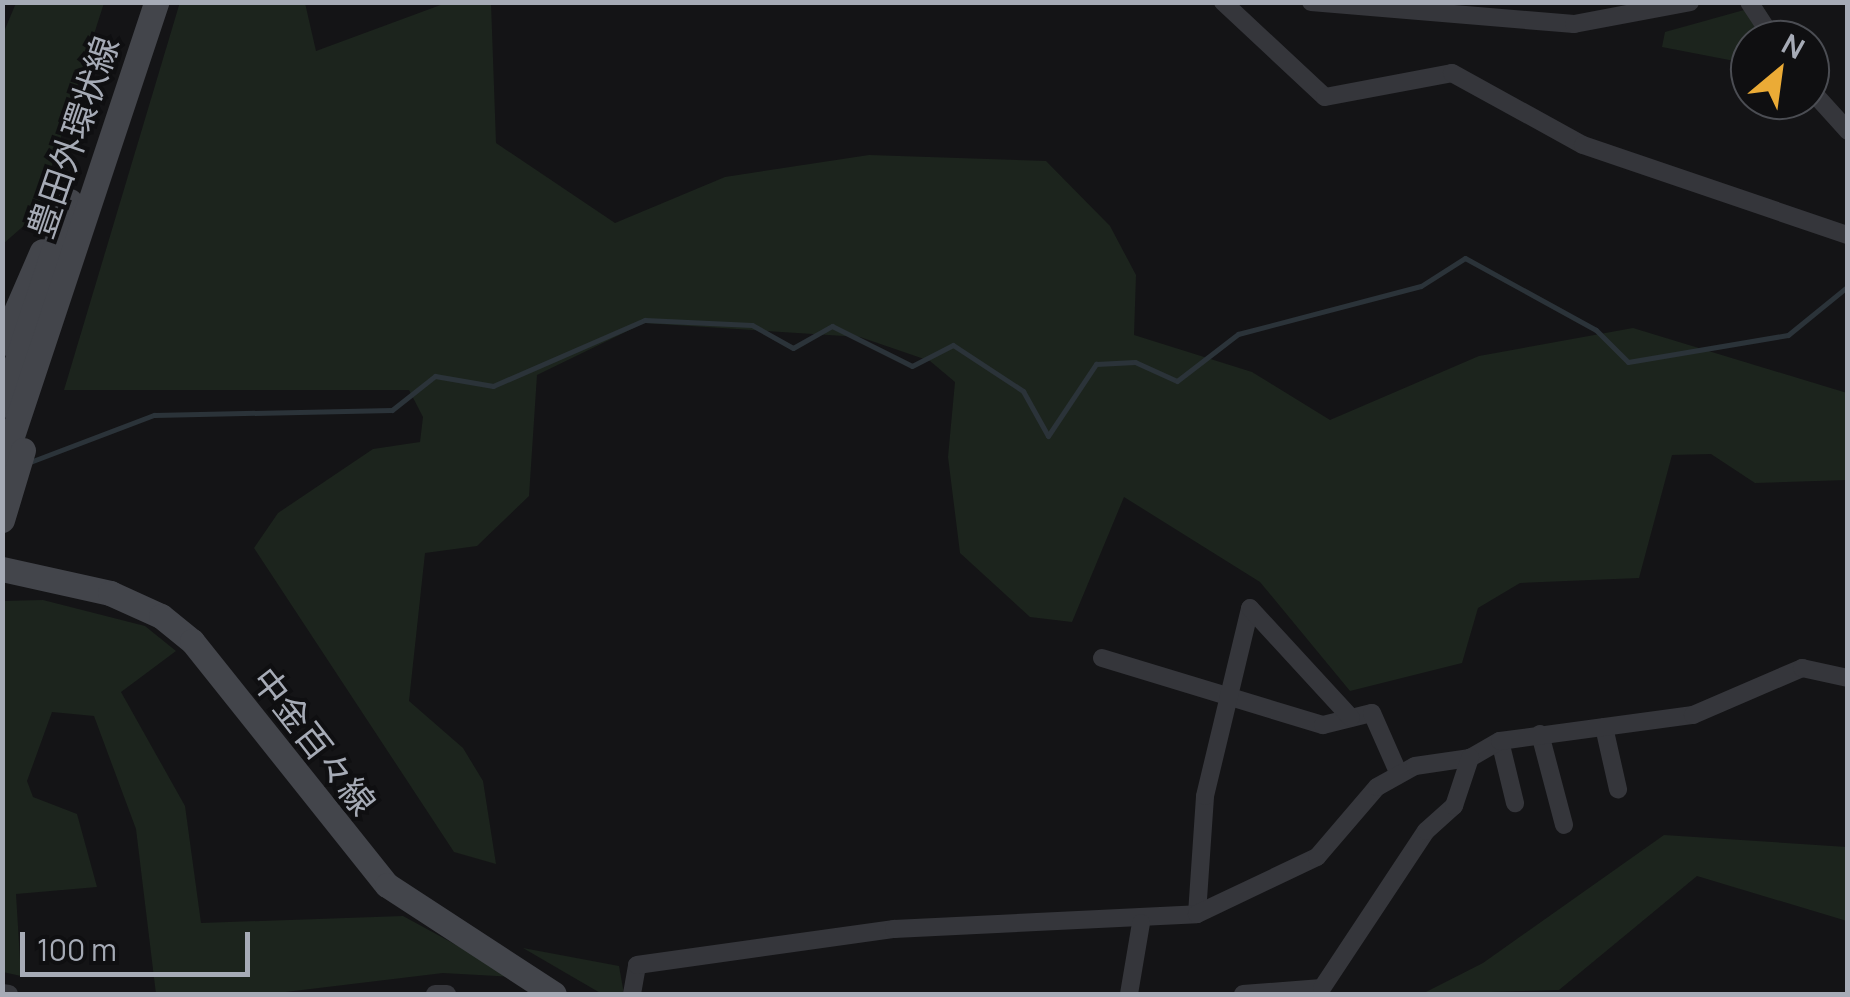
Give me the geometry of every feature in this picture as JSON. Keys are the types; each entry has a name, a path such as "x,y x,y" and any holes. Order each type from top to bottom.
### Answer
{"street":[{"name":"豊田外環状線","path":"2,466 52,279 64,218 138,2"},
{"name":"豊田外環状線","path":"2,405 111,132 156,2"},
{"path":"1222,2 1324,97 1452,74 1583,144 1848,235"},
{"path":"1311,2 1574,24 1690,2"},
{"path":"1830,111 1848,131"},
{"path":"2,520 84,271 111,132"},
{"path":"2,342 22,282 64,218"},
{"name":"中金百々線","path":"2,569 110,593 161,616 192,640 388,885 554,994"},
{"path":"1198,914 1200,828 1224,694 1250,608 1351,718"},
{"path":"1102,658 1324,726 1351,718 1380,718 1398,772"},
{"path":"632,994 637,965 894,929 1141,924 1198,914 1317,856 1398,772 1470,758 1500,741 1693,715 1802,668 1848,678"},
{"path":"1604,727 1618,790"},
{"path":"1540,734 1564,825"},
{"path":"1500,741 1516,803"},
{"path":"1243,994 1322,988 1426,831 1454,806 1470,758"},
{"path":"1141,924 1129,994 1144,994"},
{"path":"434,994 447,994"}],"shaded area":[{"path":"180,2 305,3 316,51 446,3 491,3 496,143 615,223 725,177 869,155 1046,161 1110,226 1136,275 1134,335 1252,372 1330,420 1479,356 1633,328 1847,393 1847,480 1755,483 1711,454 1672,455 1639,578 1520,583 1478,608 1462,663 1350,691 1260,582 1124,497 1072,622 1030,617 960,553 948,457 955,382 930,361 860,337 644,323 537,375 529,496 477,546 425,553 409,701 463,748 483,781 496,864 454,852 254,548 278,513 373,449 420,442 423,417 409,390 64,390"},
{"path":"16,3 104,3 36,215 3,244 3,34"},
{"path":"1762,5 1771,20 1730,20 1730,60 1662,47 1665,32"},
{"path":"43,600 145,626 176,651 121,692 185,806 201,923 403,916 515,977 443,973 269,994 156,994 136,829 94,716 52,712 27,781 33,797 77,814 97,887 16,894 21,976 3,972 2,601"},
{"path":"1664,835 1847,847 1847,921 1697,876 1559,990 1422,994 1483,963"},
{"path":"523,948 619,966 624,994 602,994"}],"waterway":[{"path":"30,462 154,415 392,410 435,376 493,386 645,320 752,325 793,348 832,326 912,366 953,345 1023,391 1048,436 1096,364 1135,362 1177,381 1238,334 1421,286 1465,258 1596,330 1628,362 1788,335 1848,286"}]}
